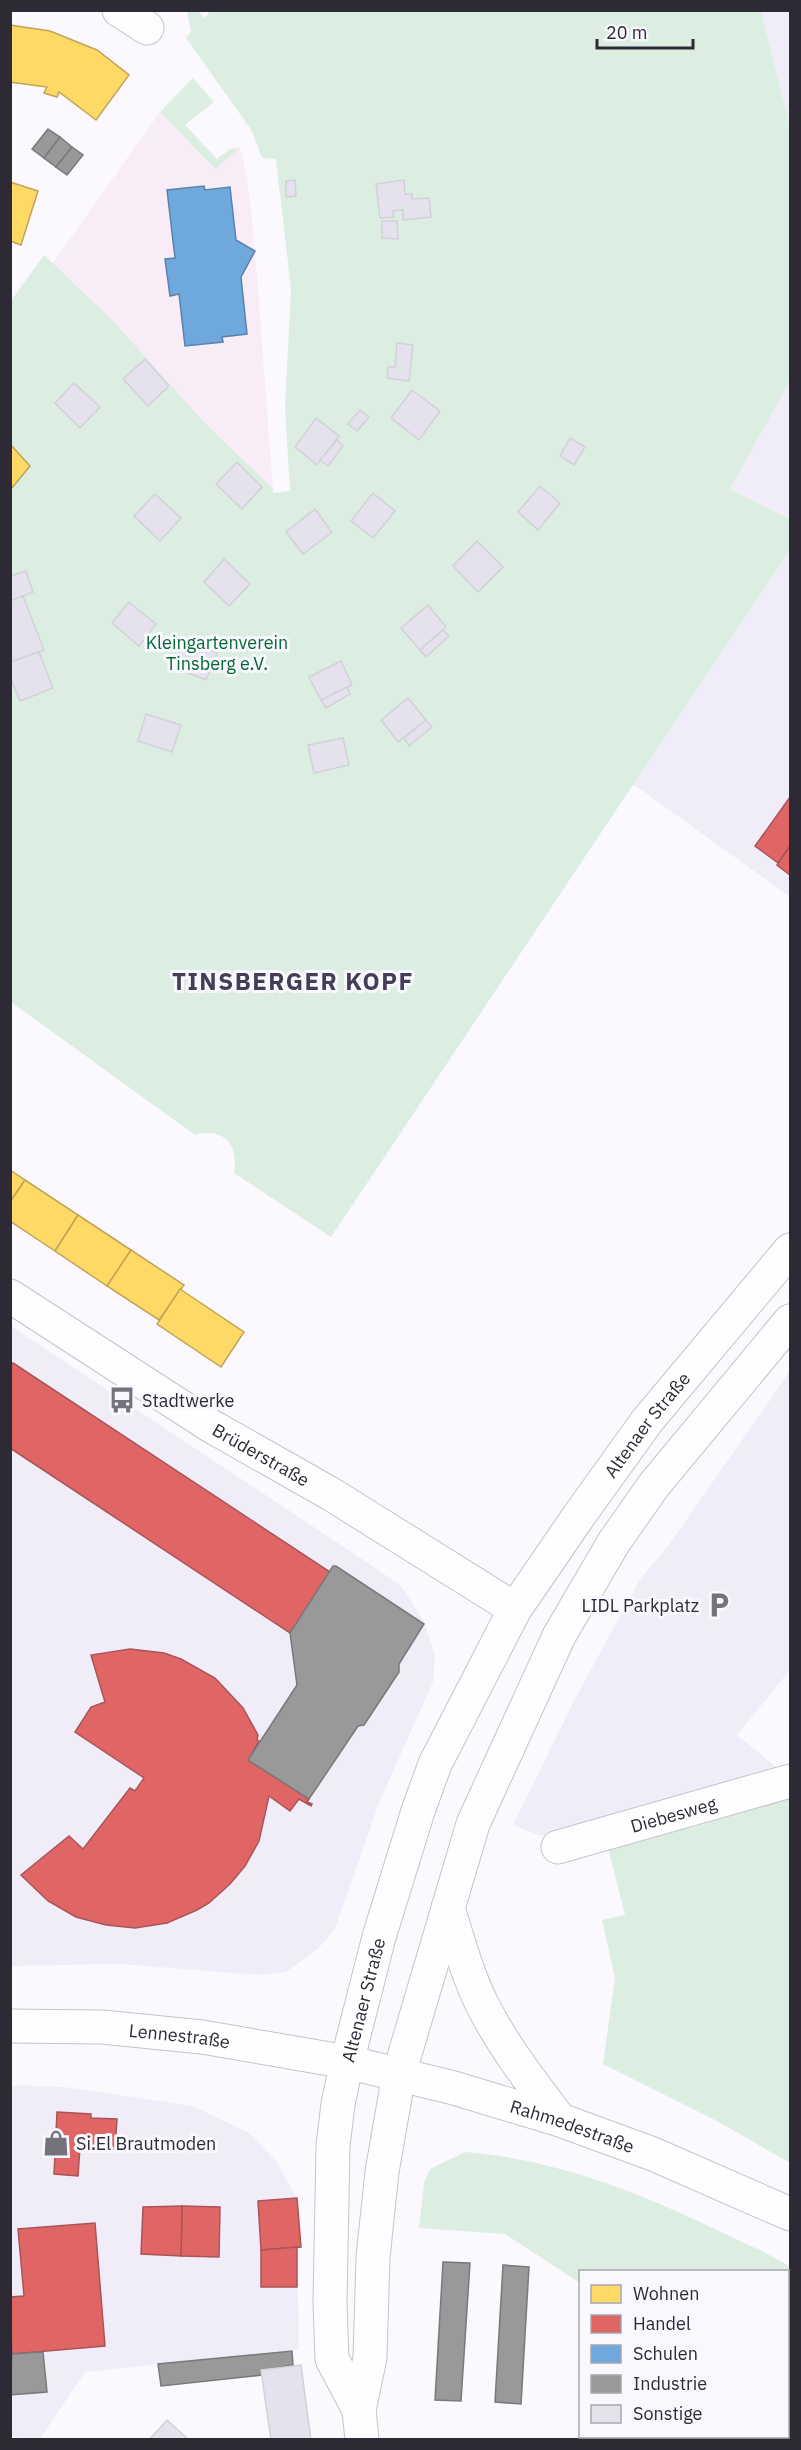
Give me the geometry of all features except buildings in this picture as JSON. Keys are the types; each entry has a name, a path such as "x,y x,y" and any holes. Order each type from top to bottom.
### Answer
{"main road":[{"path":"119,10 147,28"},
{"name":"Altenaer Straße","path":"360,2425 332,2359 330,2302 333,2146 347,2062 379,1937 435,1764 515,1609 647,1421 790,1250"},
{"name":"Brüderstraße","path":"10,1296 202,1420 331,1494 515,1609"},
{"name":"Altenaer Straße","path":"360,2425 370,2358 373,2257 382,2172 399,2074 473,1824 559,1636 614,1542 654,1485 790,1321"},
{"path":"515,1609 559,1636"},
{"name":"Diebesweg","path":"558,1847 790,1781"},
{"path":"448,1908 467,1967 482,2003 515,2059 560,2120"},
{"name":"Lennestraße","path":"10,2026 102,2027 180,2035 347,2062"},
{"name":"Rahmedestraße","path":"347,2062 461,2090 560,2120 653,2154 790,2214"}],"shaded area":[{"path":"761,11 790,11 790,127"},
{"path":"160,112 214,169 240,148 247,177 255,251 273,489 202,420 52,264"},
{"path":"790,381 790,519 730,489"},
{"path":"790,550 790,897 633,784"},
{"path":"11,1326 377,1569 402,1587 425,1623 435,1656 433,1682 379,1803 335,1929 318,1949 286,1972 258,1975 119,1964 11,1966"},
{"name":"LIDL Parkplatz","path":"790,1371 790,1670 737,1735 781,1771 541,1836 513,1825 577,1695 640,1579 668,1546"},
{"path":"10,2085 64,2087 193,2106 249,2133 276,2161 297,2198 301,2247 297,2247 299,2349 85,2372 40,2439 21,2439 11,2434"}],"green space":[{"name":"Kleingartenverein Tinsberg e.V.","path":"211,10 761,11 790,127 790,381 730,489 790,519 790,550 331,1237 234,1173 234,1154 227,1140 214,1134 195,1135 11,1002 10,489 30,466 11,444 10,302 44,255 112,320 202,420 273,489 273,493 290,491 285,407 291,289 276,159 262,158 252,131 186,38 191,32 187,11 198,11 205,18"},
{"path":"193,78 214,102 185,125 217,159 230,149 240,148 215,169 160,112"},
{"path":"790,1797 790,2163 717,2121 603,2064 615,1978 602,1920 625,1915 609,1852 610,1847 641,1835 690,1828"},
{"path":"465,2152 533,2162 631,2192 758,2249 790,2267 790,2429 789,2270 579,2270 579,2282 505,2234 419,2228 424,2183 430,2169"}],"place":[{"name":"Stadtwerke","path":"122,1400"},
{"name":"LIDL Parkplatz","path":"719,1605"},
{"name":"Si.El Brautmoden","path":"56,2143"}],"district":[{"name":"TINSBERGER KOPF","path":"293,981"}]}
